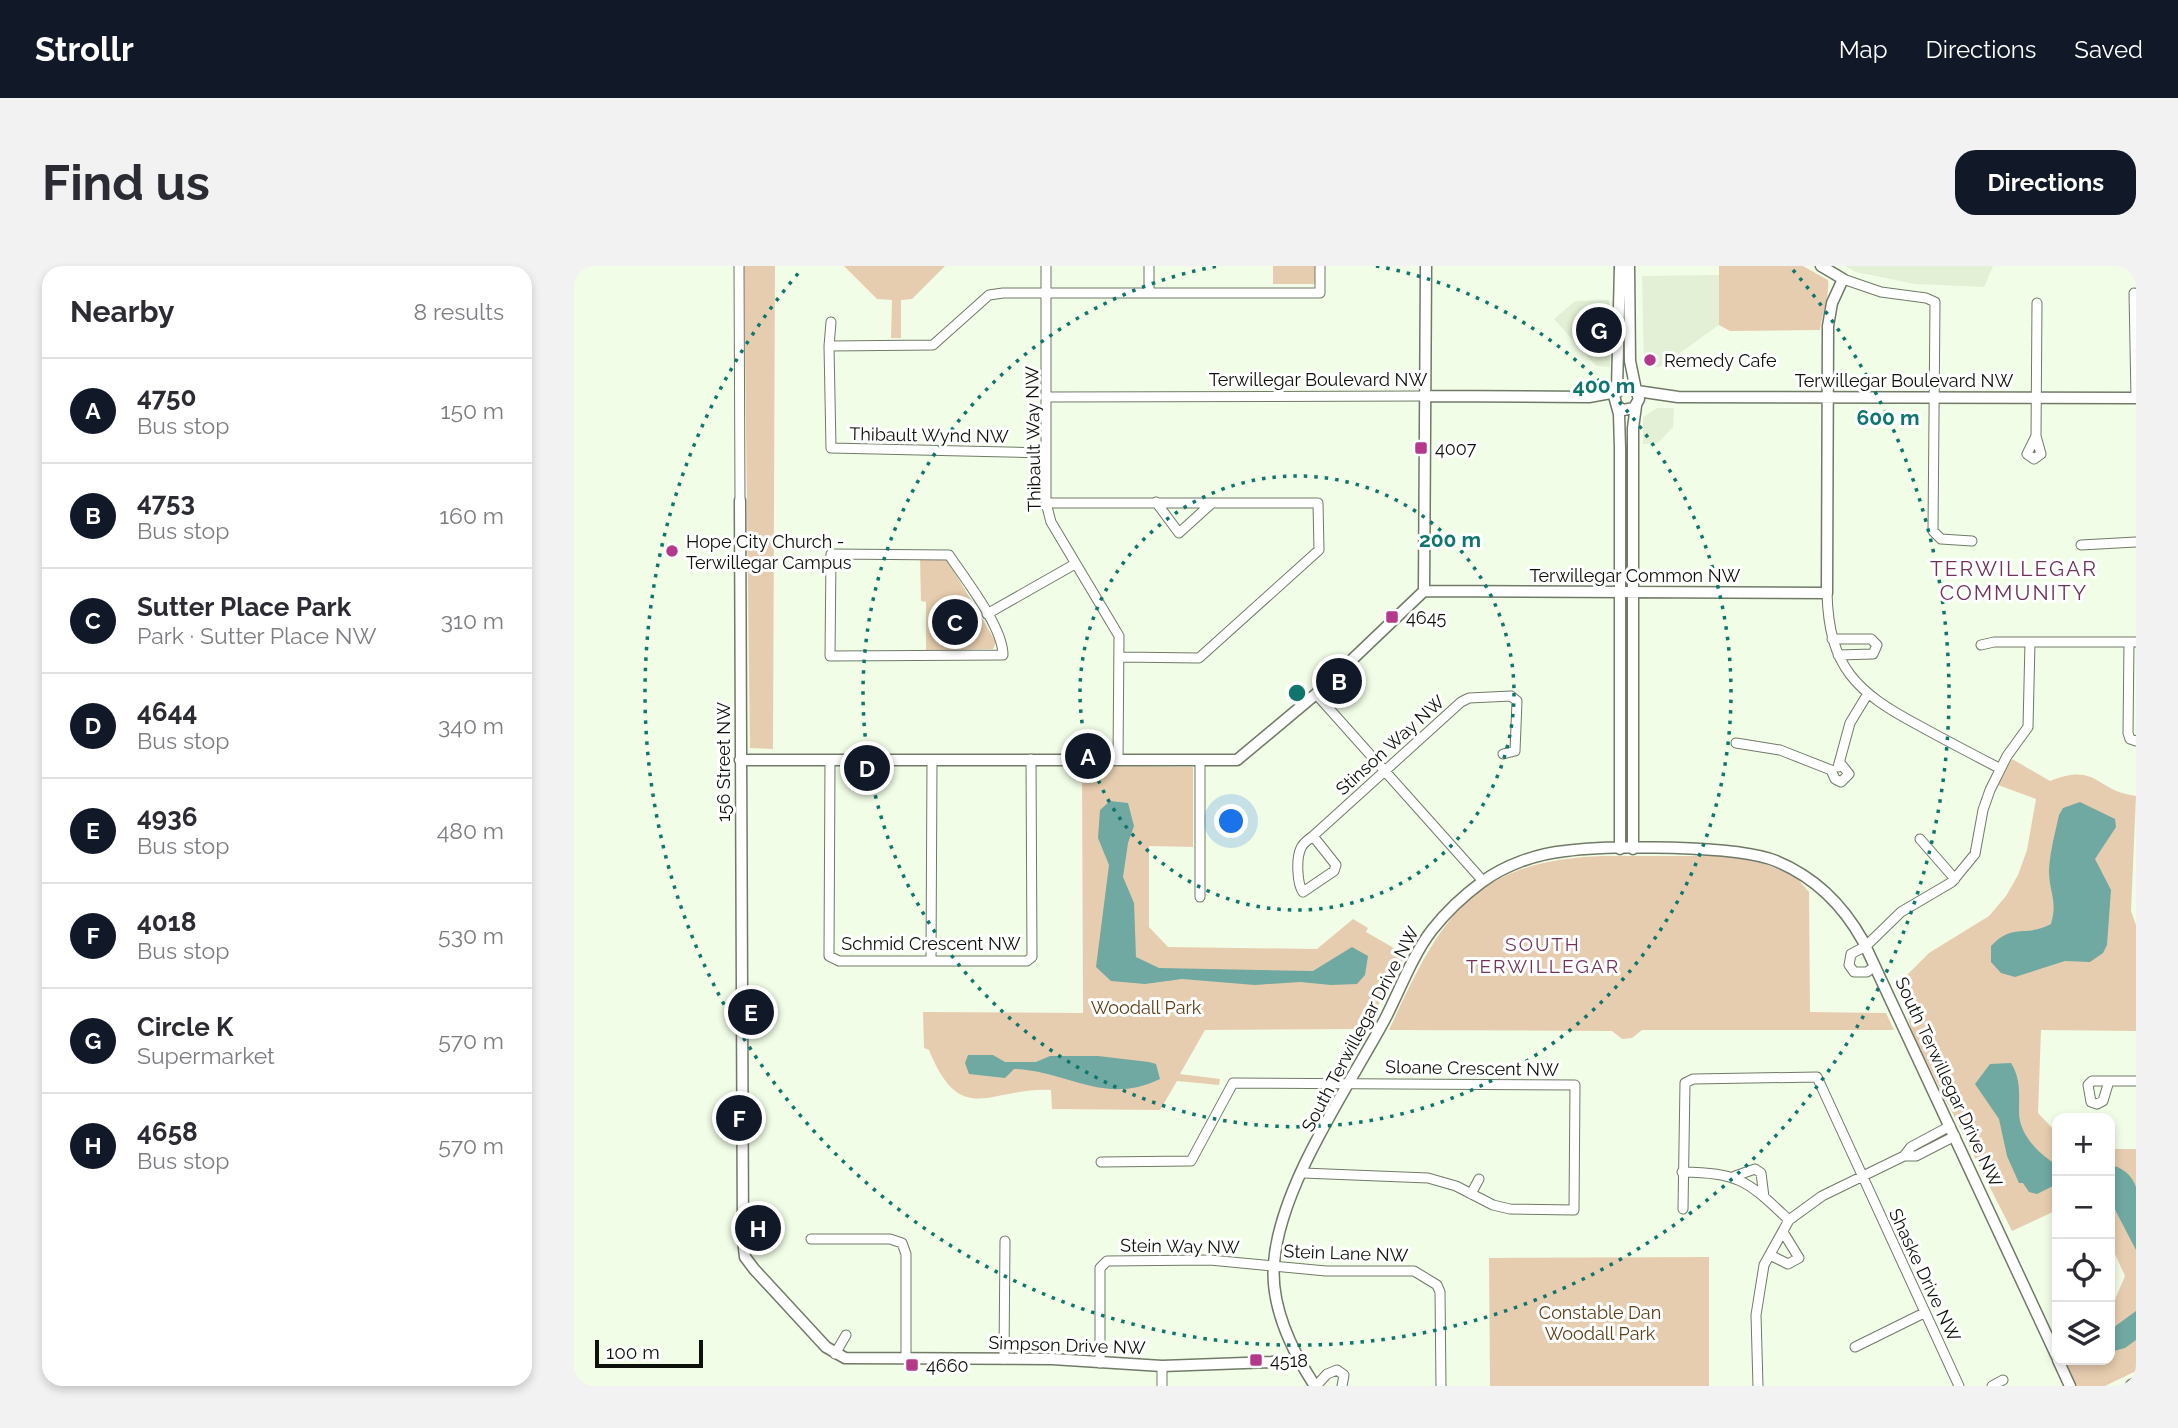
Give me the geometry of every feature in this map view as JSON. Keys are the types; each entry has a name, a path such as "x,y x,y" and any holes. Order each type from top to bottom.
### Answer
{"street":[{"name":"156 Street NW","path":"739,266 745,1257 773,1292 835,1354"},
{"name":"Thibault Way NW","path":"1045,266 1046,503 1051,523 1119,636 1118,760"},
{"path":"1149,266 1149,293"},
{"path":"829,346 929,346 938,342 989,295 1045,292 1320,293 1320,266"},
{"path":"740,760 1200,761 1242,758 1316,694 1424,591 1426,266"},
{"path":"1620,266 1616,405 1620,593 1620,849"},
{"path":"1629,266 1630,361 1637,390 1633,428 1633,849"},
{"path":"1821,266 1843,279 1881,292 1935,302 1933,531 1941,539 1972,541"},
{"path":"1843,279 1829,318 1826,398 1827,593 1832,639 1849,675 1867,695 1999,768"},
{"path":"2134,293 2136,398"},
{"path":"2036,436 2037,303"},
{"name":"Thibault Wynd NW","path":"831,322 831,449 1045,453"},
{"path":"1617,391 1627,385 1637,390"},
{"name":"Terwillegar Boulevard NW","path":"1637,390 1671,397 2136,398"},
{"name":"Terwillegar Boulevard NW","path":"1047,397 1589,397 1617,391"},
{"name":"Terwillegar Boulevard NW","path":"1589,397 1616,405"},
{"name":"Terwillegar Boulevard NW","path":"1637,405 1671,397"},
{"path":"1616,405 1627,410 1637,405"},
{"path":"1156,502 1179,533 1212,503"},
{"path":"1046,503 1318,503 1319,550 1199,658 1120,657"},
{"path":"2081,545 2136,542"},
{"path":"831,554 949,555 987,614 1003,646 1003,655 830,656 831,554"},
{"path":"987,614 1075,564"},
{"name":"Terwillegar Common NW","path":"1424,591 1827,593"},
{"path":"1832,639 1871,639 1877,645 1872,654 1838,655"},
{"path":"1875,966 1859,973 1851,969 1851,954 1866,946 1901,912 1955,879 1975,854 1983,810 1999,768 2028,727 2031,642"},
{"path":"1981,645 2132,642 2128,733 2130,739 2136,741"},
{"path":"1316,694 1483,881"},
{"path":"1831,770 1841,764 1850,723 1867,695"},
{"name":"Stinson Way NW","path":"1312,836 1336,865 1334,871 1303,892 1299,886 1299,854 1302,845 1385,770 1469,698 1511,696 1517,701 1515,751 1503,754"},
{"path":"1736,743 1780,750 1831,770 1835,779 1845,780 1848,771 1841,764"},
{"name":"Schmid Crescent NW","path":"830,760 829,956 839,961 1027,961 1032,957 1031,759"},
{"path":"931,960 932,761"},
{"path":"1200,761 1200,897"},
{"path":"1920,839 1955,879"},
{"name":"South Terwillegar Drive NW","path":"1342,1386 1344,1375 1337,1370 1327,1374 1316,1386 1298,1361 1287,1339 1274,1265 1288,1199 1347,1083 1430,932 1454,904 1483,881 1507,867 1566,850 1734,852 1774,860 1804,875 1831,897 1853,922 1866,946 2052,1346"},
{"name":"Shaske Drive NW","path":"1682,1172 1682,1091 1688,1080 1817,1077 1959,1386"},
{"path":"2109,1081 2136,1081"},
{"path":"1101,1162 1191,1161 1233,1083 1347,1083"},
{"name":"Sloane Crescent NW","path":"1303,1173 1428,1178 1510,1209 1574,1210 1575,1085 1347,1083"},
{"path":"1758,1386 1756,1315 1764,1265 1789,1220 1822,1196 1904,1156 1911,1147 1953,1131"},
{"path":"1683,1209 1682,1172 1735,1176 1755,1169 1760,1173 1764,1197"},
{"path":"1735,1176 1789,1220"},
{"path":"1471,1194 1479,1179"},
{"path":"1770,1255 1788,1264 1799,1258 1783,1232"},
{"path":"811,1239 890,1239 902,1243 906,1254 906,1359"},
{"path":"1003,1359 1005,1241"},
{"name":"Stein Way NW","path":"1100,1363 1102,1264 1118,1261 1210,1260 1274,1265"},
{"name":"Stein Lane NW","path":"1274,1265 1326,1271 1420,1273 1437,1285 1440,1292 1441,1386"},
{"path":"1855,1347 1924,1313"},
{"path":"835,1354 846,1335"},
{"name":"Simpson Drive NW","path":"835,1354 851,1359 1052,1359 1162,1366 1298,1361"},
{"name":"South Terwillegar Drive NW","path":"2061,1365 2070,1386"},
{"path":"1162,1366 1162,1386"},
{"path":"1992,1386 2003,1380"}],"shaded area":[{"path":"1845,266 1993,266 1984,287 1915,284 1856,272"},
{"path":"1719,275 1719,325 1660,367 1644,367 1642,276"},
{"path":"1609,300 1610,367 1596,366 1554,319 1575,301"},
{"path":"1657,408 1674,408 1673,427 1658,443 1643,444 1643,417"}],"green space":[{"path":"744,266 775,266 773,749 750,748"},
{"path":"844,266 945,266 912,299 901,300 901,338 891,338 892,300 877,299"},
{"path":"1273,266 1316,266 1315,284 1273,284"},
{"path":"1719,266 1803,266 1828,280 1820,330 1730,331 1719,325"},
{"path":"920,558 946,558 996,642 993,649 926,650 926,602 921,601"},
{"path":"2012,759 2050,781 2066,776 2088,776 2112,789 2136,796 2131,911 2136,925 2136,1031 2041,1030 2038,1113 2052,1128 2052,1212 2012,1231 1913,1035 1898,984 1929,953 1989,916 2006,896 2018,875 2027,850 2036,799 1998,785"},
{"name":"Woodall Park","path":"1082,766 1193,767 1193,847 1149,846 1149,927 1168,947 1317,949 1353,919 1368,928 1366,932 1406,955 1365,1029 1205,1030 1180,1074 1220,1079 1219,1085 1177,1081 1160,1110 1052,1109 1051,1090 979,1099 966,1097 953,1089 941,1074 929,1050 924,1048 923,1012 1083,1013"},
{"path":"1604,856 1728,856 1760,862 1795,876 1809,892 1810,1012 1886,1013 1894,1030 1642,1030 1632,1038 1622,1039 1612,1031 1389,1030 1425,957 1465,903 1491,884 1521,869 1558,860"},
{"path":"2115,1149 2136,1149 2136,1371 2105,1386 2077,1386 2067,1365 2115,1365 2115,1300 2125,1276 2115,1254"},
{"name":"Constable Dan Woodall Park","path":"1709,1257 1709,1386 1490,1386 1489,1258"}],"water":[{"path":"1110,801 1128,803 1134,826 1128,843 1123,877 1134,903 1136,957 1159,968 1313,971 1352,947 1368,956 1365,975 1357,984 1331,985 1300,982 1255,985 1182,979 1145,984 1111,981 1096,967 1109,865 1098,838 1100,810"},
{"path":"2080,802 2115,819 2116,827 2095,859 2111,890 2107,945 2103,953 2090,962 2065,961 2015,977 2001,973 1991,962 1991,946 2006,934 2034,930 2051,924 2053,902 2049,870 2059,815 2063,808"},
{"path":"968,1055 993,1055 1005,1062 1036,1062 1050,1056 1098,1056 1149,1062 1156,1064 1160,1079 1121,1089 1086,1085 1052,1075 1014,1069 1005,1078 969,1074 965,1063"},
{"path":"2011,1063 2018,1081 2022,1128 2037,1149 2052,1161 2052,1186 2037,1194 2029,1192 2023,1183 2019,1183 2007,1156 1999,1119 1975,1084 1990,1064"},
{"path":"2115,1167 2126,1172 2136,1187 2136,1250 2115,1210"},
{"path":"2136,1311 2136,1340 2125,1348 2115,1351 2115,1326"}],"place":[{"name":"Circle K","path":"1599,330"},
{"name":"Remedy Cafe","path":"1650,360"},
{"name":"4007","path":"1421,448"},
{"name":"Hope City Church - Terwillegar Campus","path":"672,551"},
{"name":"4645","path":"1392,617"},
{"name":"Sutter Place Park","path":"955,622"},
{"name":"4753","path":"1339,681"},
{"name":"4750","path":"1088,756"},
{"name":"4644","path":"867,768"},
{"name":"4936","path":"751,1012"},
{"name":"4018","path":"739,1118"},
{"name":"4658","path":"758,1228"},
{"name":"4518","path":"1256,1360"},
{"name":"4660","path":"912,1365"}],"district":[{"name":"TERWILLEGAR COMMUNITY","path":"2014,580"},
{"name":"SOUTH TERWILLEGAR","path":"1543,955"}]}
